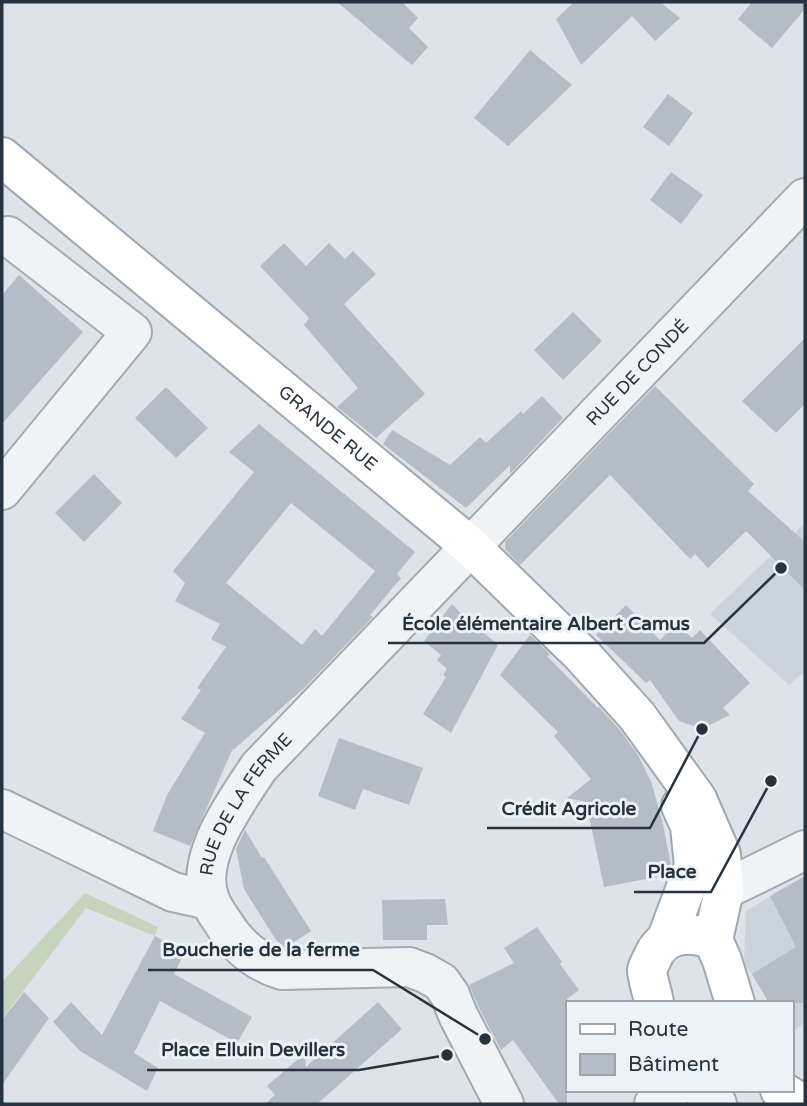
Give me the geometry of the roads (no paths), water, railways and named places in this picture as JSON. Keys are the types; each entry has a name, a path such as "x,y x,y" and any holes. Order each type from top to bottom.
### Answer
{"main road":[{"name":"GRANDE RUE","path":"2,157 470,546 582,655 637,716 697,799 721,854 724,890 713,940"},
{"name":"GRANDE RUE","path":"637,716 690,825 694,866 667,938 654,952 647,970 654,1001"},
{"path":"667,938 681,935 703,936 713,940 735,1001"}],"street":[{"name":"RUE DE CONDÉ","path":"470,546 805,198"},
{"path":"2,490 132,332 8,236"},
{"name":"RUE DE LA FERME","path":"470,546 259,767 228,816 209,857 206,878 209,900 229,932 265,965 282,970 409,967 442,982 504,1104"},
{"path":"2,809 173,892 209,900"},
{"path":"724,890 805,850"},
{"path":"654,1104 669,1092"},
{"path":"704,1092 717,1104"}],"place":[{"name":"École élémentaire Albert Camus","path":"781,568"},
{"name":"Crédit Agricole","path":"702,729"},
{"name":"Place","path":"771,781"},
{"name":"Boucherie de la ferme","path":"485,1039"},
{"name":"Place Elluin Devillers","path":"447,1055"}]}
